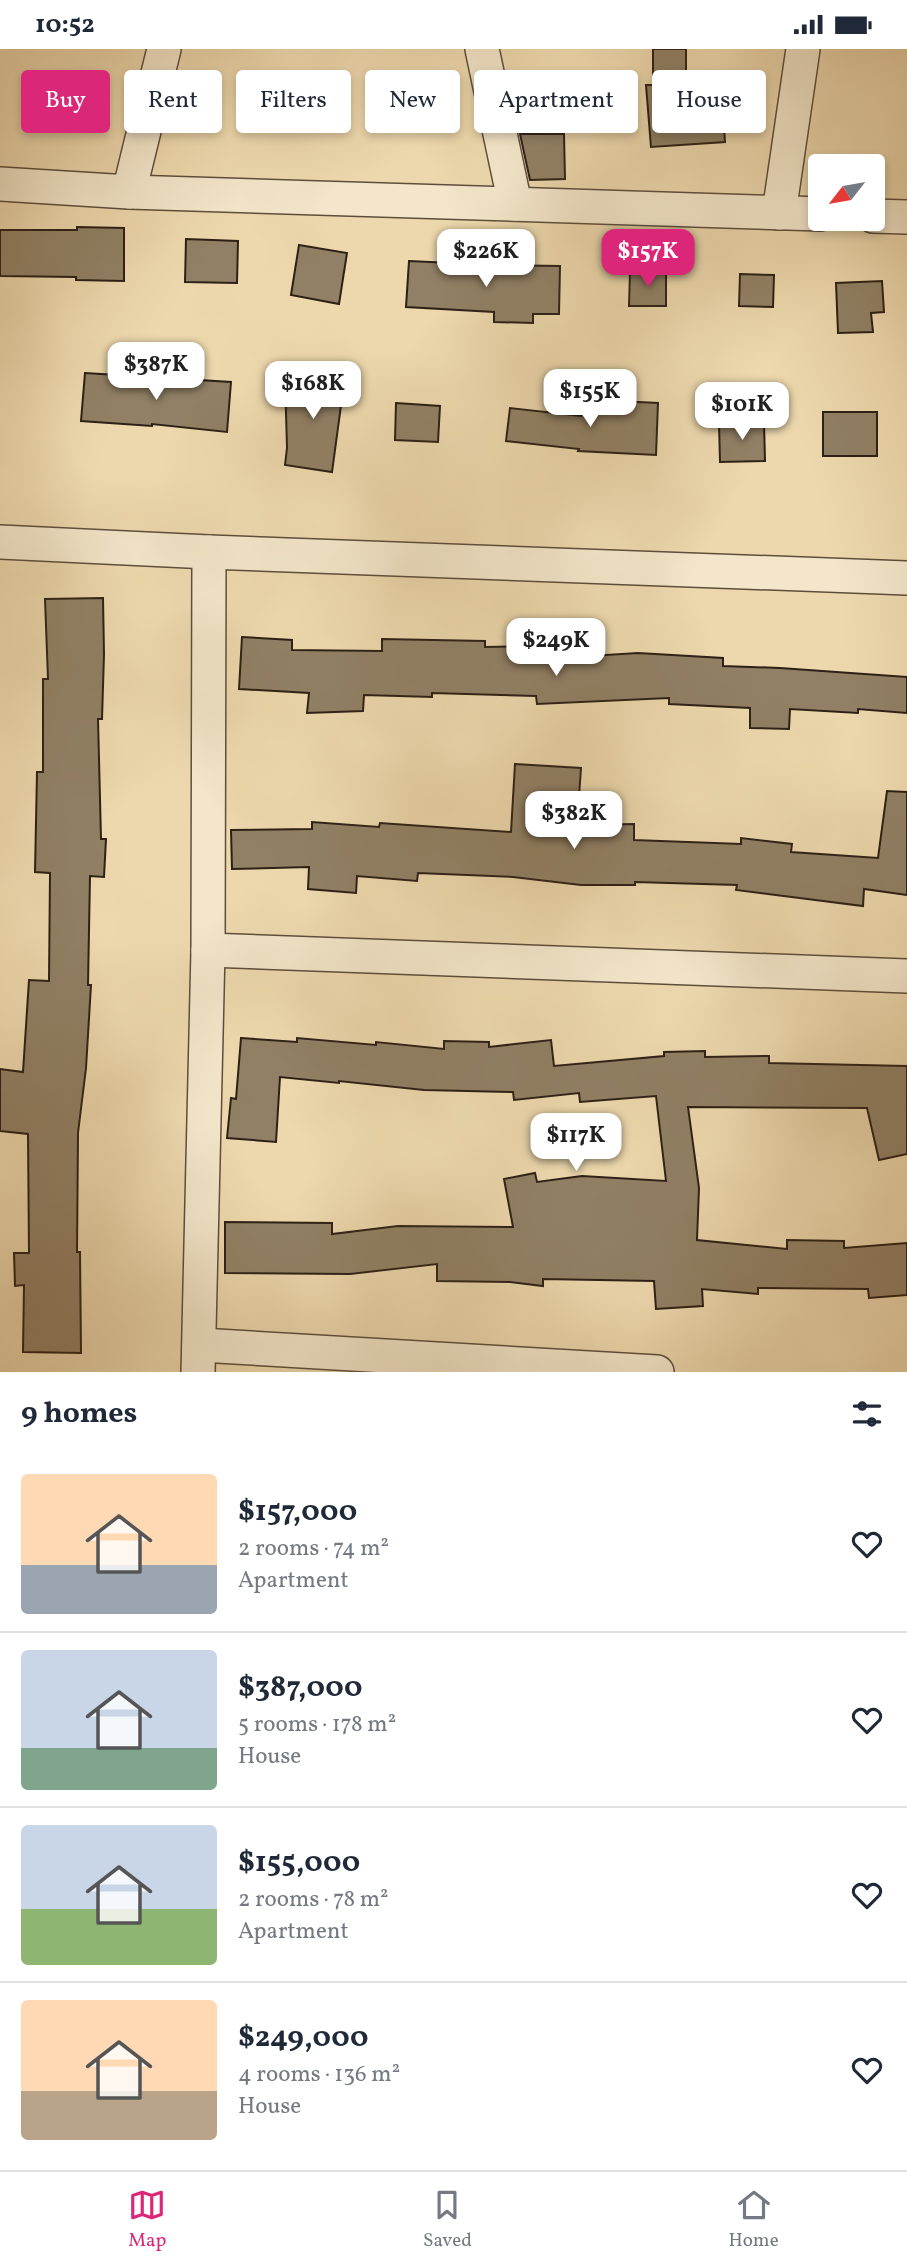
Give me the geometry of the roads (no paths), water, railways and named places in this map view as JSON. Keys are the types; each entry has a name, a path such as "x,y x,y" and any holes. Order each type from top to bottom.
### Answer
{"street":[{"path":"129,192 164,49"},
{"path":"482,49 515,204"},
{"path":"779,213 803,49"},
{"path":"0,184 129,192 808,214"},
{"path":"886,216 907,217"},
{"path":"0,542 907,578"},
{"path":"209,552 208,950 199,1358 657,1372"},
{"path":"208,950 907,976"}]}
